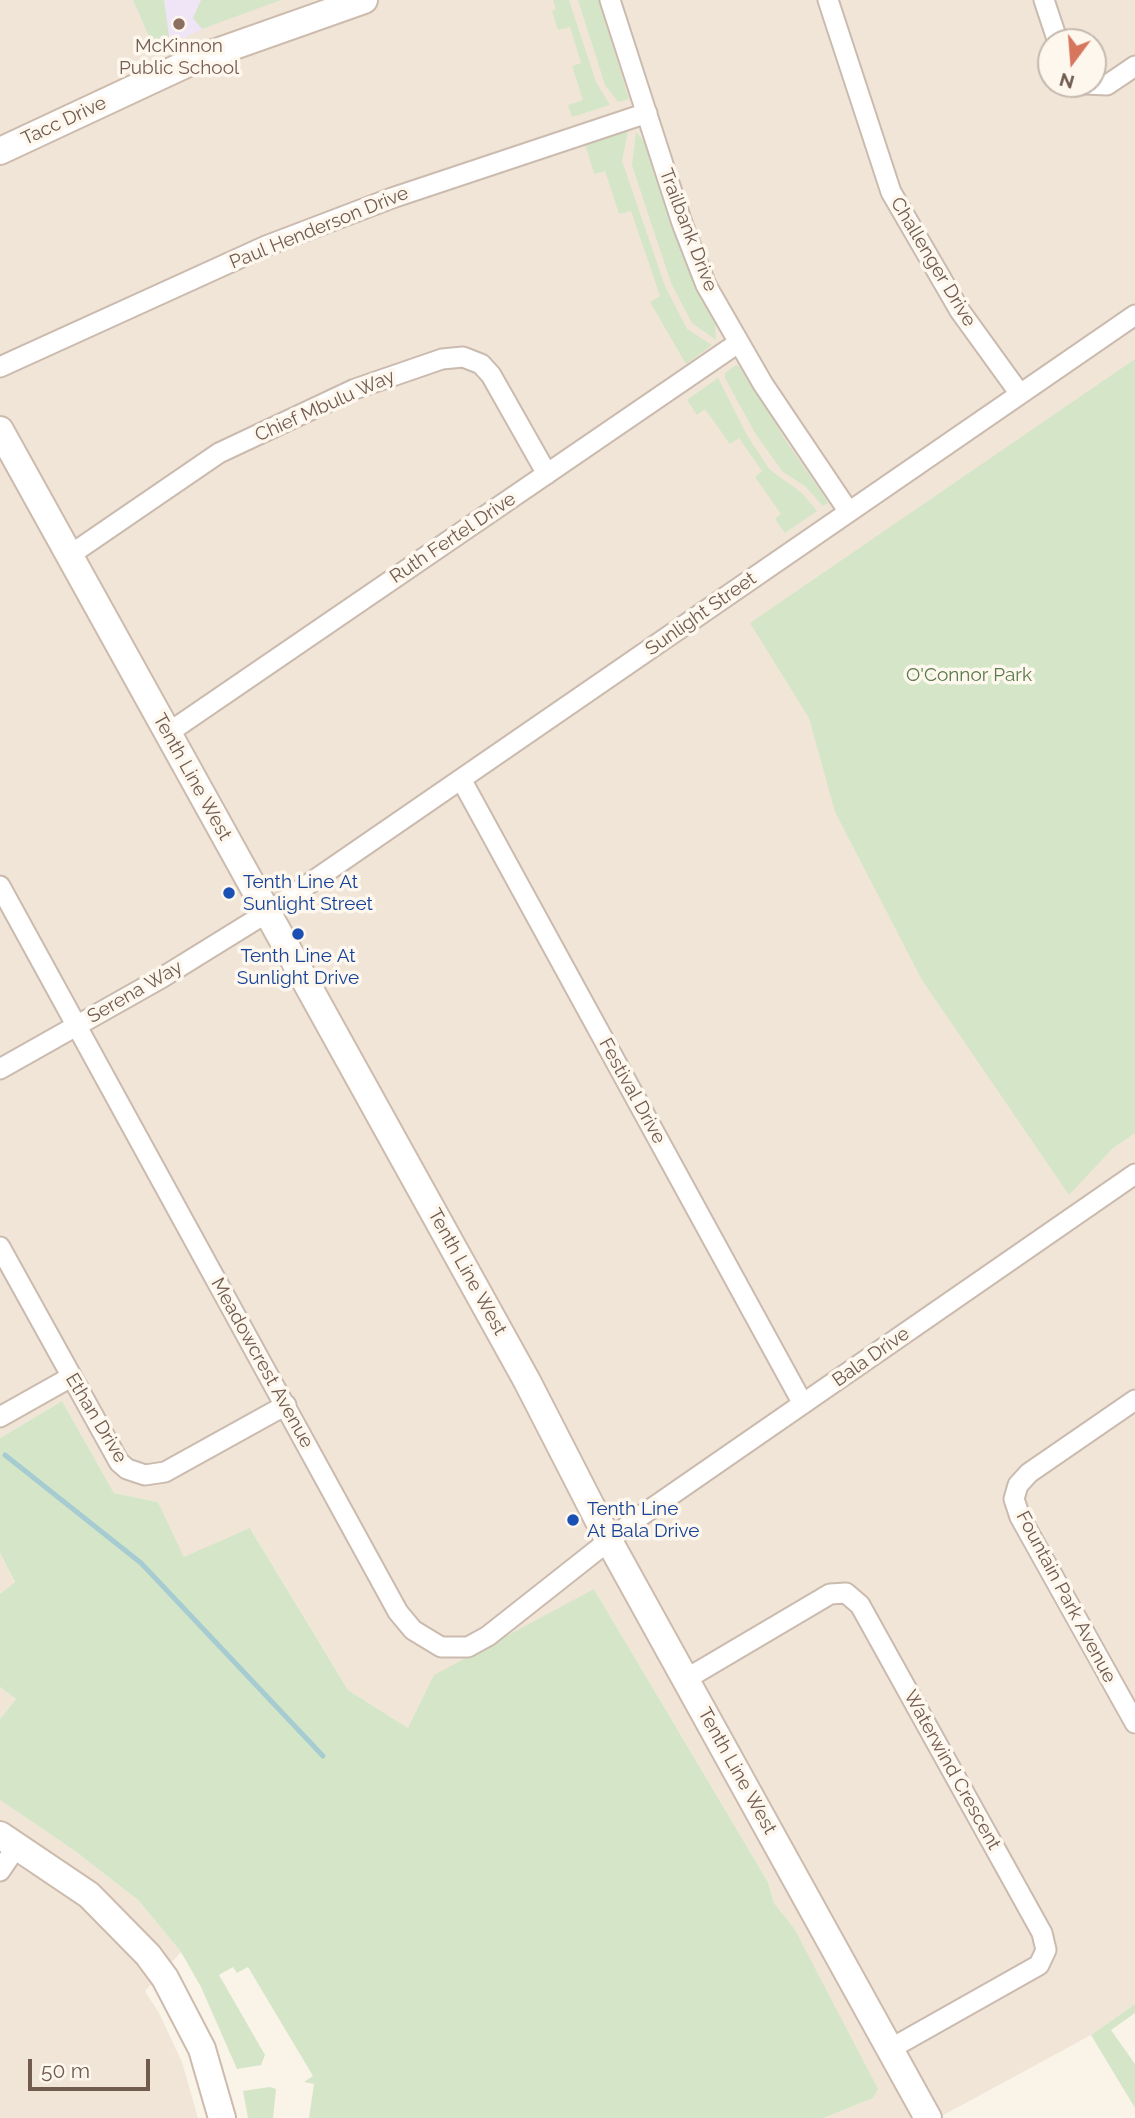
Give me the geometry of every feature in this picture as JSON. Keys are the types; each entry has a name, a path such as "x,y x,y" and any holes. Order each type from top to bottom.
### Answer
{"street":[{"name":"Tacc Drive","path":"0,151 197,58 364,0"},
{"name":"Trailbank Drive","path":"610,0 695,259 738,343 849,512"},
{"name":"Challenger Drive","path":"828,0 891,192 960,311 1020,394"},
{"path":"1044,0 1053,28"},
{"path":"1107,85 1135,66"},
{"name":"Paul Henderson Drive","path":"0,367 266,246 392,198 647,113"},
{"name":"Sunlight Street","path":"268,912 1135,315"},
{"name":"Ruth Fertel Drive","path":"167,733 738,343"},
{"name":"Chief Mbulu Way","path":"70,555 219,453 355,389 442,359 463,356 486,369 547,474"},
{"name":"Tenth Line West","path":"0,430 527,1381 609,1541 928,2118"},
{"name":"Festival Drive","path":"461,779 803,1404"},
{"name":"Meadowcrest Avenue","path":"0,886 398,1612 413,1630 441,1647 460,1649 478,1643 609,1541"},
{"name":"Serena Way","path":"0,1069 268,912"},
{"name":"Bala Drive","path":"609,1541 1135,1174"},
{"name":"Ethan Drive","path":"0,1247 119,1462 127,1469 145,1475 165,1472 286,1405"},
{"path":"0,1417 71,1377"},
{"name":"Fountain Park Avenue","path":"1135,1401 1029,1473 1018,1485 1014,1499 1020,1517 1135,1723"},
{"name":"Waterwind Crescent","path":"686,1679 830,1594 846,1594 860,1605 1042,1933 1046,1951 1039,1965 890,2049"},
{"path":"0,1871 8,1840 89,1895 148,1955 170,1987 202,2049 222,2118"}],"shaded area":[{"path":"0,0 1135,0 1135,2004 1091,2035 938,2118 824,2118 873,2098 794,1928 774,1903 768,1882 594,1589 408,1728 348,1690 251,1529 184,1558 158,1502 114,1493 62,1401 0,1438"},
{"name":"McKinnon Public School","path":"133,0 281,0 226,19 155,50"},
{"path":"0,1553 15,1583 0,1594"},
{"path":"0,1687 16,1699 0,1719"},
{"path":"0,1800 75,1851 138,1900 181,1952 145,1991 159,2013 182,2062 198,2118 0,2118"}],"green space":[{"path":"133,0 164,0 170,43 155,50"},
{"path":"201,0 281,0 202,29 193,18"},
{"path":"553,0 569,0 596,82 610,105 572,117 568,105 583,100 572,66 581,63 570,27 558,30 552,11 556,9"},
{"path":"578,0 599,0 629,99 618,102 605,85"},
{"path":"628,131 622,161 665,286 687,329 712,345 686,364 650,302 660,296 631,211 619,214 605,171 594,174 585,144"},
{"path":"636,132 647,145 692,279 715,321 716,340 692,323 671,283 632,165"},
{"name":"O'Connor Park","path":"1135,359 1135,1133 1113,1148 1069,1195 922,980 835,812 809,718 750,623"},
{"path":"736,365 743,369 784,438 828,503 823,506 806,487 782,471 755,433 725,378 725,373"},
{"path":"718,378 748,437 770,470 802,493 817,511 785,533 775,519 781,514 755,477 762,471 739,438 730,444 705,409 697,415 687,400"},
{"path":"62,1401 114,1493 158,1502 184,1557 250,1528 348,1690 408,1728 434,1675 594,1589 768,1882 774,1903 794,1928 878,2089 873,2098 824,2118 309,2118 314,2084 304,2082 313,2076 248,1967 237,1973 233,1967 219,1975 265,2055 261,2065 237,2069 201,1987 181,1952 138,1900 75,1851 0,1800 0,1719 16,1699 0,1687 0,1594 15,1582 0,1553 0,1438"},
{"path":"1135,2004 1135,2013 1111,2030 1135,2064 1135,2108 1091,2035"},
{"path":"270,2087 276,2089 273,2118 248,2118 243,2091"}],"waterway":[{"path":"5,1455 141,1563 323,1756"}],"place":[{"name":"McKinnon Public School","path":"179,24"},
{"name":"Tenth Line At Sunlight Street","path":"229,893"},
{"name":"Tenth Line At Sunlight Drive","path":"298,934"},
{"name":"Tenth Line At Bala Drive","path":"573,1520"}]}
